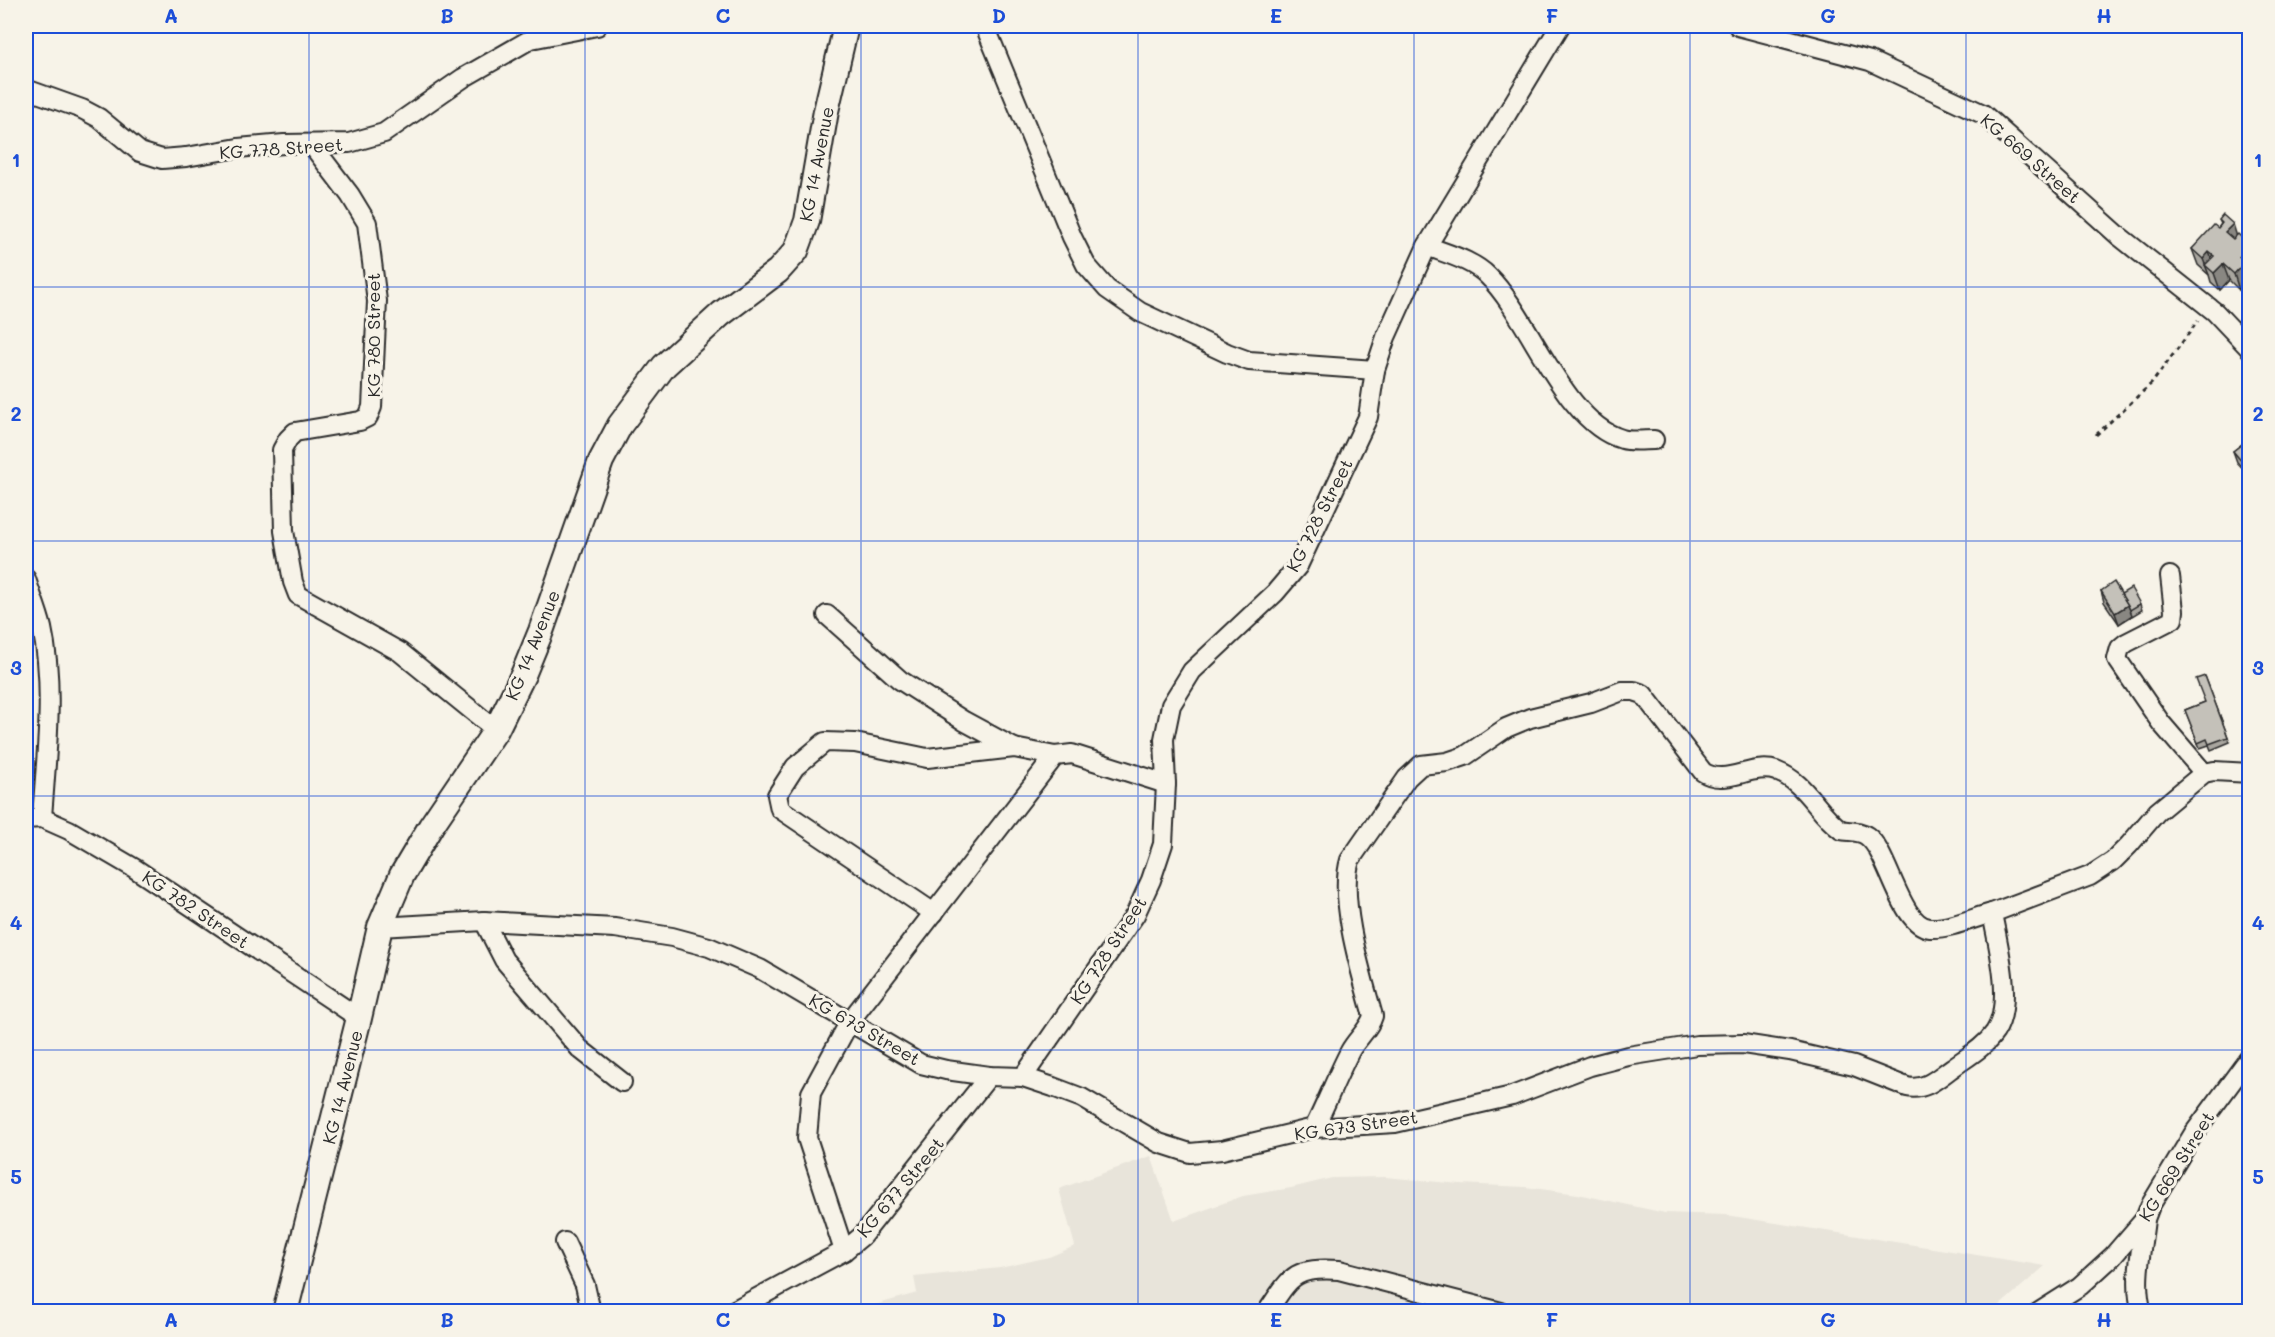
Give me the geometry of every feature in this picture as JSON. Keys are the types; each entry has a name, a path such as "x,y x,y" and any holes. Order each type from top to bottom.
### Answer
{"main road":[{"name":"KG 14 Avenue","path":"285,1311 380,927 408,866 431,826 496,730 523,675 541,631 601,461 621,425 664,366 721,314 778,271 796,251 807,221 826,111 846,26"}],"street":[{"name":"KG 778 Street","path":"26,89 82,109 99,118 140,152 162,159 186,158 238,148 284,144 349,143 384,133 463,78 531,39 597,26"},
{"path":"985,26 1072,237 1086,265 1107,289 1140,312 1227,353 1250,361 1375,369"},
{"name":"KG 728 Street","path":"1023,1077 1135,915 1151,880 1163,844 1166,784 1164,739 1172,705 1192,671 1267,601 1298,566 1368,417 1375,369 1386,337 1427,246 1560,26"},
{"name":"KG 669 Street","path":"1738,26 1870,61 1983,114 2119,236 2210,309 2250,349"},
{"name":"KG 780 Street","path":"312,145 350,195 367,224 376,301 372,407 368,417 360,421 295,432 282,450 284,531 292,582 298,595 400,652 496,730"},
{"path":"1427,246 1473,265 1488,276 1579,409 1599,429 1623,440 1654,440"},
{"path":"2170,576 2173,619 2126,643 2120,648 2117,659 2161,723 2204,773"},
{"path":"26,579 42,627 46,656 48,729 34,819"},
{"path":"827,615 900,680 964,721 1014,748 1055,756 1072,754 1166,784"},
{"path":"1314,1128 1352,1047 1373,1016 1357,961 1347,888 1346,873 1350,860 1407,778 1421,765 1448,762 1465,756 1506,728 1530,718 1591,703 1622,691 1643,694 1703,772 1710,777 1719,778 1756,769 1773,770 1790,778 1805,789 1840,830 1854,831 1867,836 1876,846 1910,914 1920,925 1933,928 1992,914 2098,871 2113,861 2129,845 2157,812 2204,773 2214,771 2250,773"},
{"path":"933,913 780,808 777,795 795,766 825,742 855,743 927,758 1014,748"},
{"path":"844,1251 807,1138 811,1093 850,1022 1055,756"},
{"name":"KG 782 Street","path":"34,819 69,830 134,868 359,1018"},
{"name":"KG 673 Street","path":"380,927 483,921 615,928 672,937 700,945 760,969 921,1064 989,1076 1023,1077 1082,1098 1159,1143 1190,1153 1222,1150 1314,1128 1395,1123 1512,1096 1590,1066 1628,1056 1697,1045 1743,1044 1790,1051 1854,1066 1917,1089 1928,1085 1983,1046 1995,1031 2001,1017 2004,993 1992,914"},
{"path":"483,921 504,960 580,1049 622,1082"},
{"name":"KG 669 Street","path":"2039,1311 2080,1286 2113,1256 2145,1219 2150,1206 2194,1133 2250,1057"},
{"name":"KG 677 Street","path":"731,1311 844,1251 862,1236 989,1076"},
{"path":"2142,1311 2139,1302 2139,1281 2145,1219"},
{"path":"565,1242 585,1285 591,1311"},
{"path":"1267,1311 1289,1279 1314,1268 1339,1270 1501,1311"}],"path":[{"path":"2096,435 2152,383 2193,326 2210,309"}],"shaded area":[{"path":"1151,1156 1174,1221 1243,1196 1332,1178 1385,1177 1525,1187 1578,1194 1665,1213 1726,1215 2045,1266 1992,1312 850,1312 917,1293 914,1277 1000,1268 1049,1257 1075,1246 1059,1189"}],"building":[{"path":"2223,215 2233,224 2225,232 2233,239 2238,234 2242,238 2247,233 2250,235 2250,245 2239,257 2245,262 2234,274 2223,264 2214,273 2205,265 2214,256 2209,252 2203,259 2192,249 2214,225 2218,228 2222,223 2219,220"},
{"path":"2250,438 2250,468 2248,469 2233,451"},
{"path":"2114,582 2128,605 2115,613 2101,591"},
{"path":"2131,588 2140,604 2130,610 2121,594"},
{"path":"2205,676 2228,737 2209,744 2207,739 2198,743 2185,710 2205,702 2196,679"}]}
